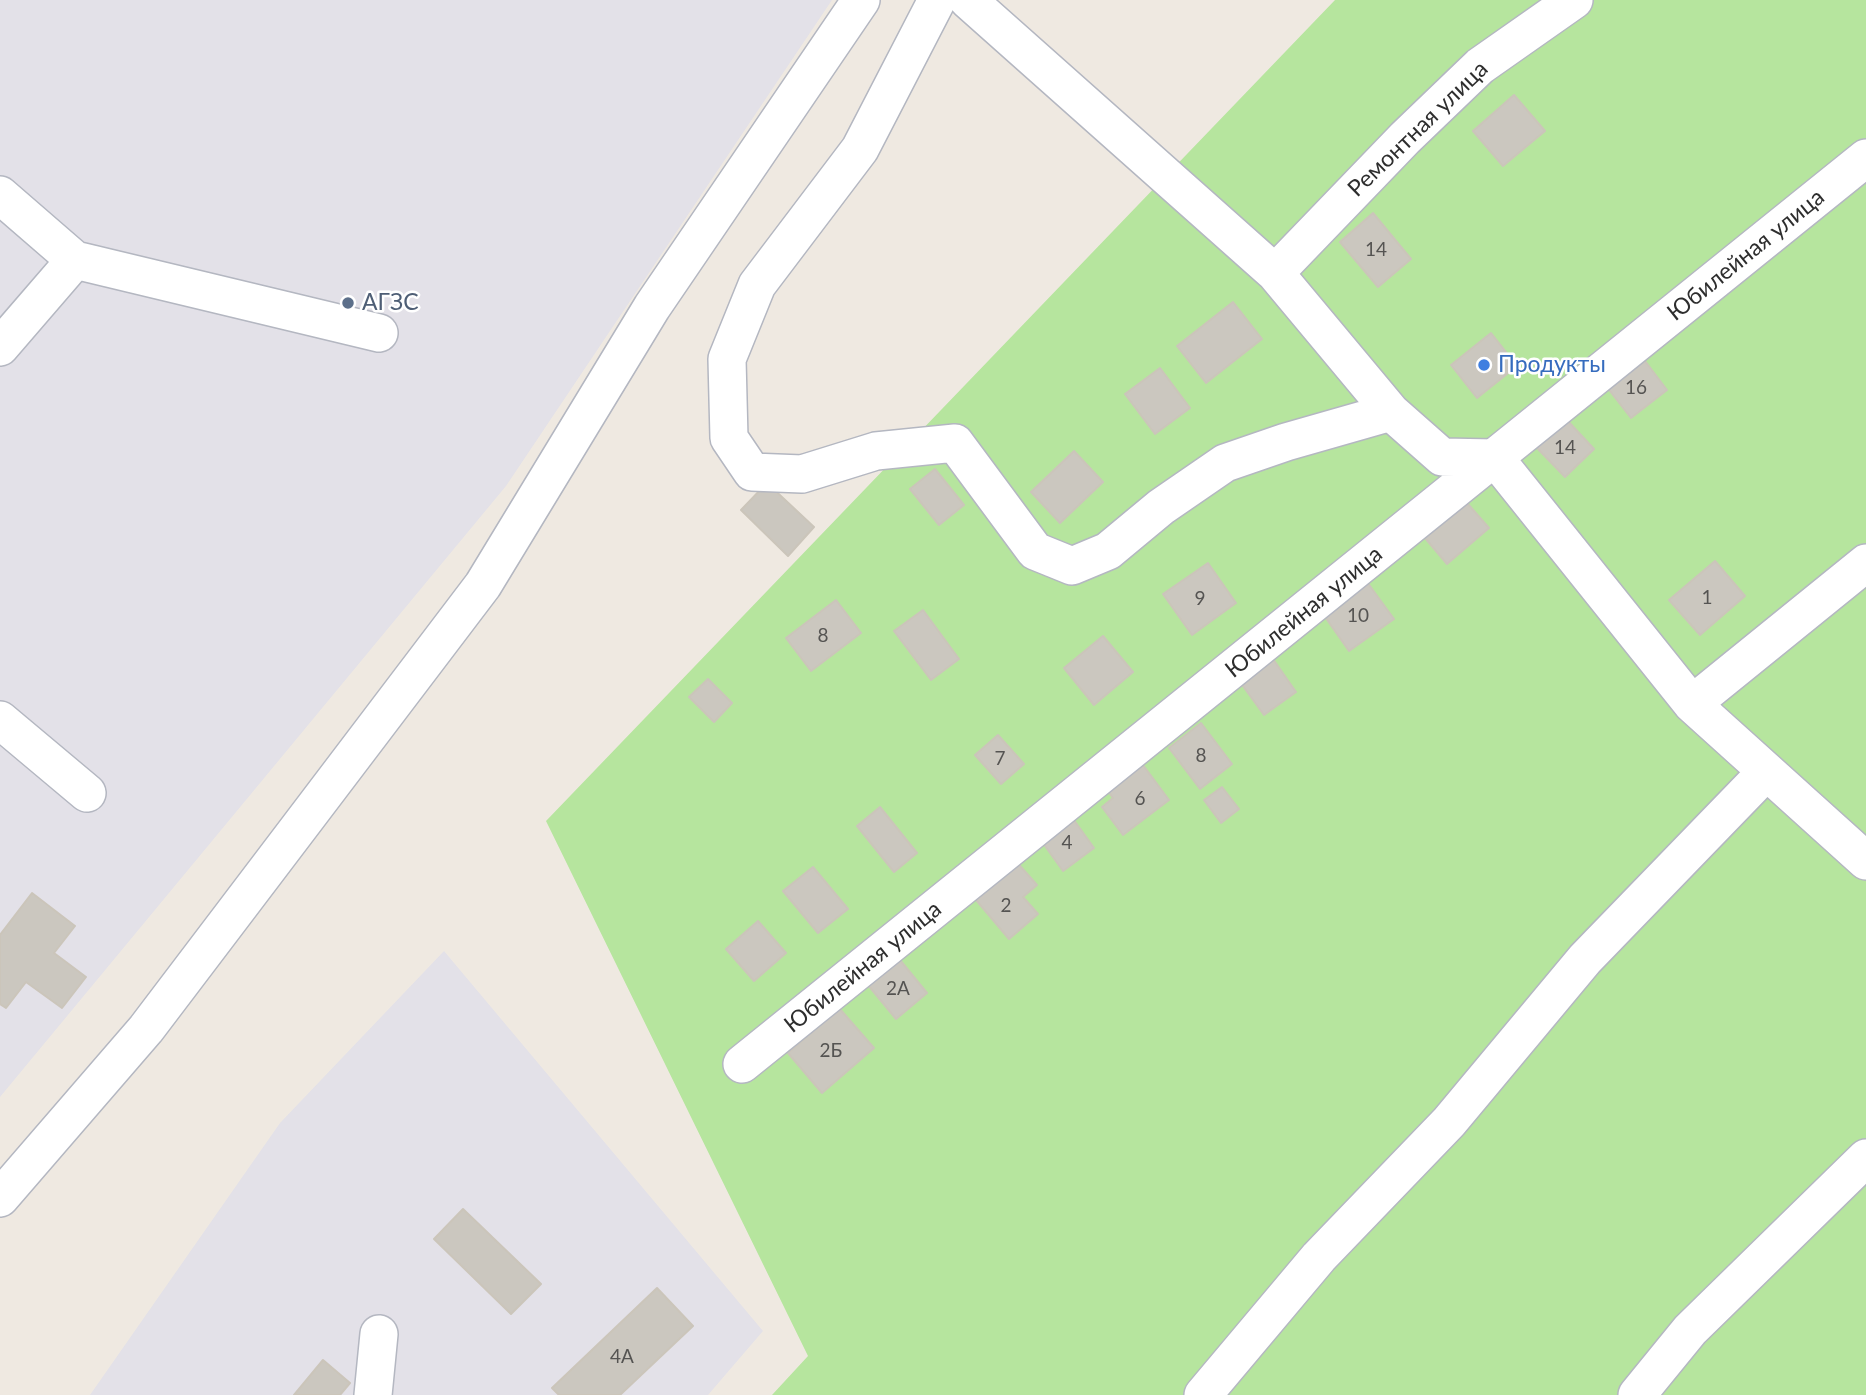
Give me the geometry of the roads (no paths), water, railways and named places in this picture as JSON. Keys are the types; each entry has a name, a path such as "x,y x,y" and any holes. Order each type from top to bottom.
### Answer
{"street":[{"path":"0,1198 146,1029 483,585 652,307 861,0"},
{"path":"937,0 860,149 757,285 727,359 729,438 752,472 802,474 876,451 955,443 1035,551 1072,566 1108,551 1161,508 1225,463 1286,442 1391,412"},
{"path":"968,0 1275,273 1391,412 1442,457 1495,458 1692,705 1866,861"},
{"name":"Ремонтная улица","path":"1275,273 1405,138 1480,66 1574,0"},
{"name":"Юбилейная улица","path":"742,1064 1866,158"},
{"path":"0,195 75,260 379,333"},
{"path":"0,347 75,260"},
{"path":"1692,705 1866,564"},
{"path":"0,720 87,793"},
{"path":"1203,1395 1319,1257 1449,1122 1586,959 1766,772"},
{"path":"1637,1395 1690,1330 1866,1158"},
{"path":"373,1395 379,1334"}],"place":[{"name":"АГЗС","path":"348,303"},
{"name":"Продукты","path":"1484,365"}]}
